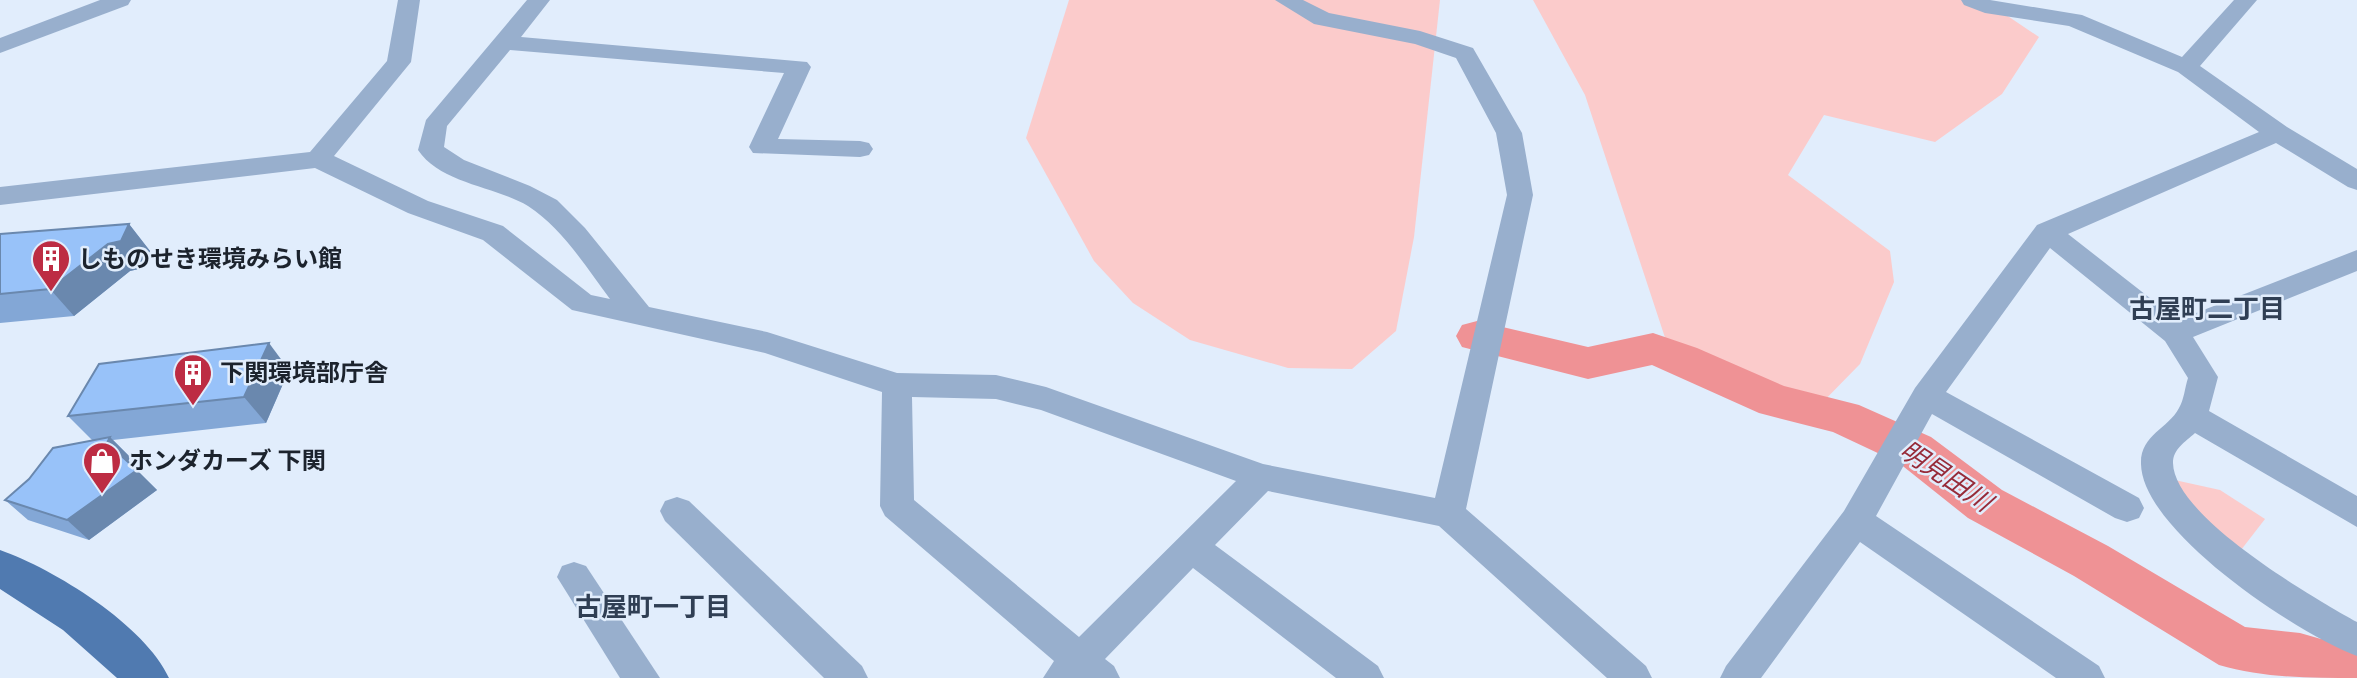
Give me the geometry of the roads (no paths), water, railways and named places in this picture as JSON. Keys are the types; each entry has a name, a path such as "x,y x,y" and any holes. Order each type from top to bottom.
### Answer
{"main road":[{"path":"0,568 46,592 104,637 146,678"}],"street":[{"path":"0,46 120,0"},
{"path":"318,159 399,62 409,0"},
{"path":"539,0 435,125 431,150 446,163 537,199 564,222 639,315"},
{"path":"1286,0 1322,19 1420,38 1465,52 1509,133 1520,195 1448,514"},
{"path":"1972,0 1985,6 2074,20 2186,67 2278,132 2357,181"},
{"path":"2186,67 2246,0"},
{"path":"502,42 799,67 762,147 860,149"},
{"path":"1739,678 1856,521 1926,397 2048,232 2278,132"},
{"path":"0,196 318,159 418,207 494,233 582,303 767,343 897,385 996,387 1046,399 1261,477 1448,514 1633,678"},
{"path":"2048,232 2175,333 2203,377 2191,416 2164,439 2157,465 2164,492 2190,523 2232,561 2302,611 2357,640"},
{"path":"2175,333 2357,260"},
{"path":"897,385 897,506 1081,672 1261,477"},
{"path":"1926,397 2127,508"},
{"path":"2191,416 2357,513"},
{"path":"677,511 849,678"},
{"path":"1856,521 2086,678"},
{"path":"1193,548 1365,678"},
{"path":"574,577 641,678"}],"waterway":[{"name":"明見田川","path":"1477,336 1588,363 1653,349 1682,359 1775,401 1843,417 1915,450 1985,504 2091,561 2237,649 2300,656 2321,662 2357,661"}],"place":[{"name":"しものせき環境みらい館","path":"51,293"},
{"name":"下関環境部庁舎","path":"193,407"},
{"name":"ホンダカーズ 下関","path":"102,495"}],"district":[{"name":"古屋町二丁目","path":"2207,309"},
{"name":"古屋町一丁目","path":"653,607"}]}
